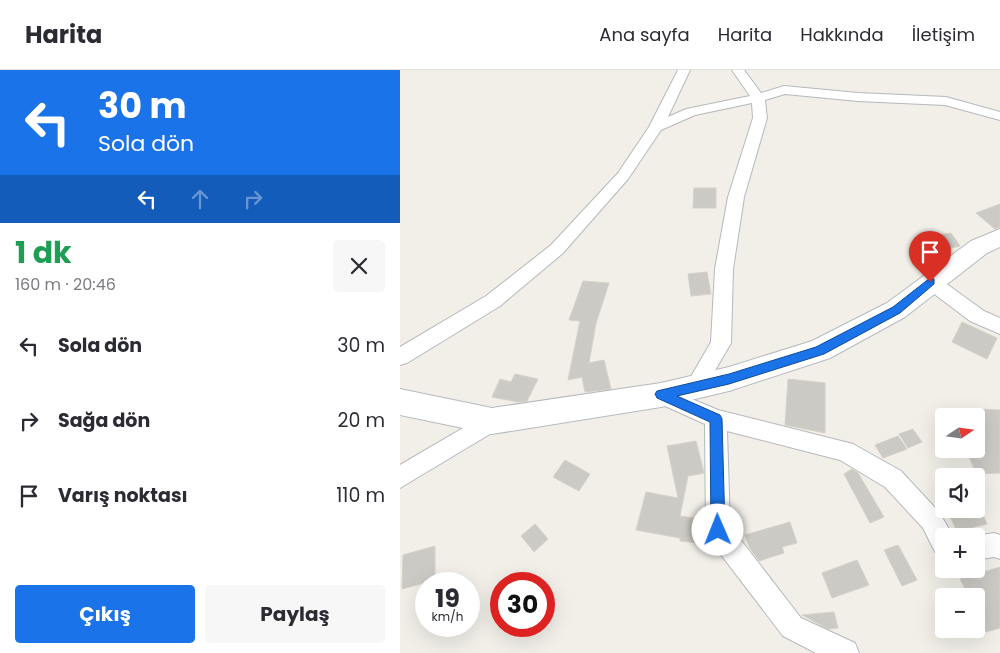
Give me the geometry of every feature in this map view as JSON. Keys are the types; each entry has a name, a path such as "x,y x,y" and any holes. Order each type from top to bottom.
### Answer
{"street":[{"path":"400,357 493,300 556,249 623,176 656,127 684,70"},
{"path":"695,387 720,343 724,269 736,197 760,118 758,98 738,70"},
{"path":"656,127 691,112 758,98 784,90 858,97 946,101 1000,116"},
{"path":"400,402 492,421 661,394 729,379 820,350 896,310 930,282 979,247 1000,237"},
{"path":"930,282 977,316 1000,326"},
{"path":"661,394 716,419 845,451 893,479 931,520 936,528"},
{"path":"716,419 718,530 792,627 845,653"},
{"path":"400,477 492,421"},
{"path":"985,546 994,545 1000,548"}],"building":[{"path":"694,188 716,188 716,208 693,208"},
{"path":"1000,204 1000,227 995,229 976,213"},
{"path":"951,233 960,246 941,250 932,236"},
{"path":"707,272 711,294 691,296 688,274"},
{"path":"583,281 609,283 596,323 589,363 604,360 611,389 585,392 582,377 568,380 580,321 569,320"},
{"path":"962,322 997,338 987,359 952,342"},
{"path":"515,374 538,379 527,401 518,402 492,397 500,379 511,382"},
{"path":"788,379 825,383 825,433 785,425"},
{"path":"985,409 1000,410 1000,473 985,474 985,468 974,468 970,458 985,458"},
{"path":"913,429 922,442 908,448 899,434"},
{"path":"898,436 907,449 883,458 875,445"},
{"path":"696,441 704,473 688,476 680,516 700,519 698,543 680,541 680,538 636,530 646,492 678,498 667,446"},
{"path":"565,460 590,474 579,491 553,477"},
{"path":"852,469 858,473 884,517 870,523 844,474"},
{"path":"950,518 984,518 987,524 970,528 956,528"},
{"path":"790,522 797,543 782,547 784,553 759,561 749,547 745,535"},
{"path":"535,524 548,539 534,552 521,536"},
{"path":"898,545 917,580 902,586 884,550"},
{"path":"435,546 435,572 415,572 415,585 402,589 403,555"},
{"path":"857,560 869,585 832,598 822,573"},
{"path":"1000,567 1000,628 986,632 985,588 965,588 960,579 985,578 985,572"},
{"path":"834,612 838,628 828,629 802,615"}],"route":[{"path":"718,530 716,419 661,394 729,379 820,350 896,310 930,282"}]}
